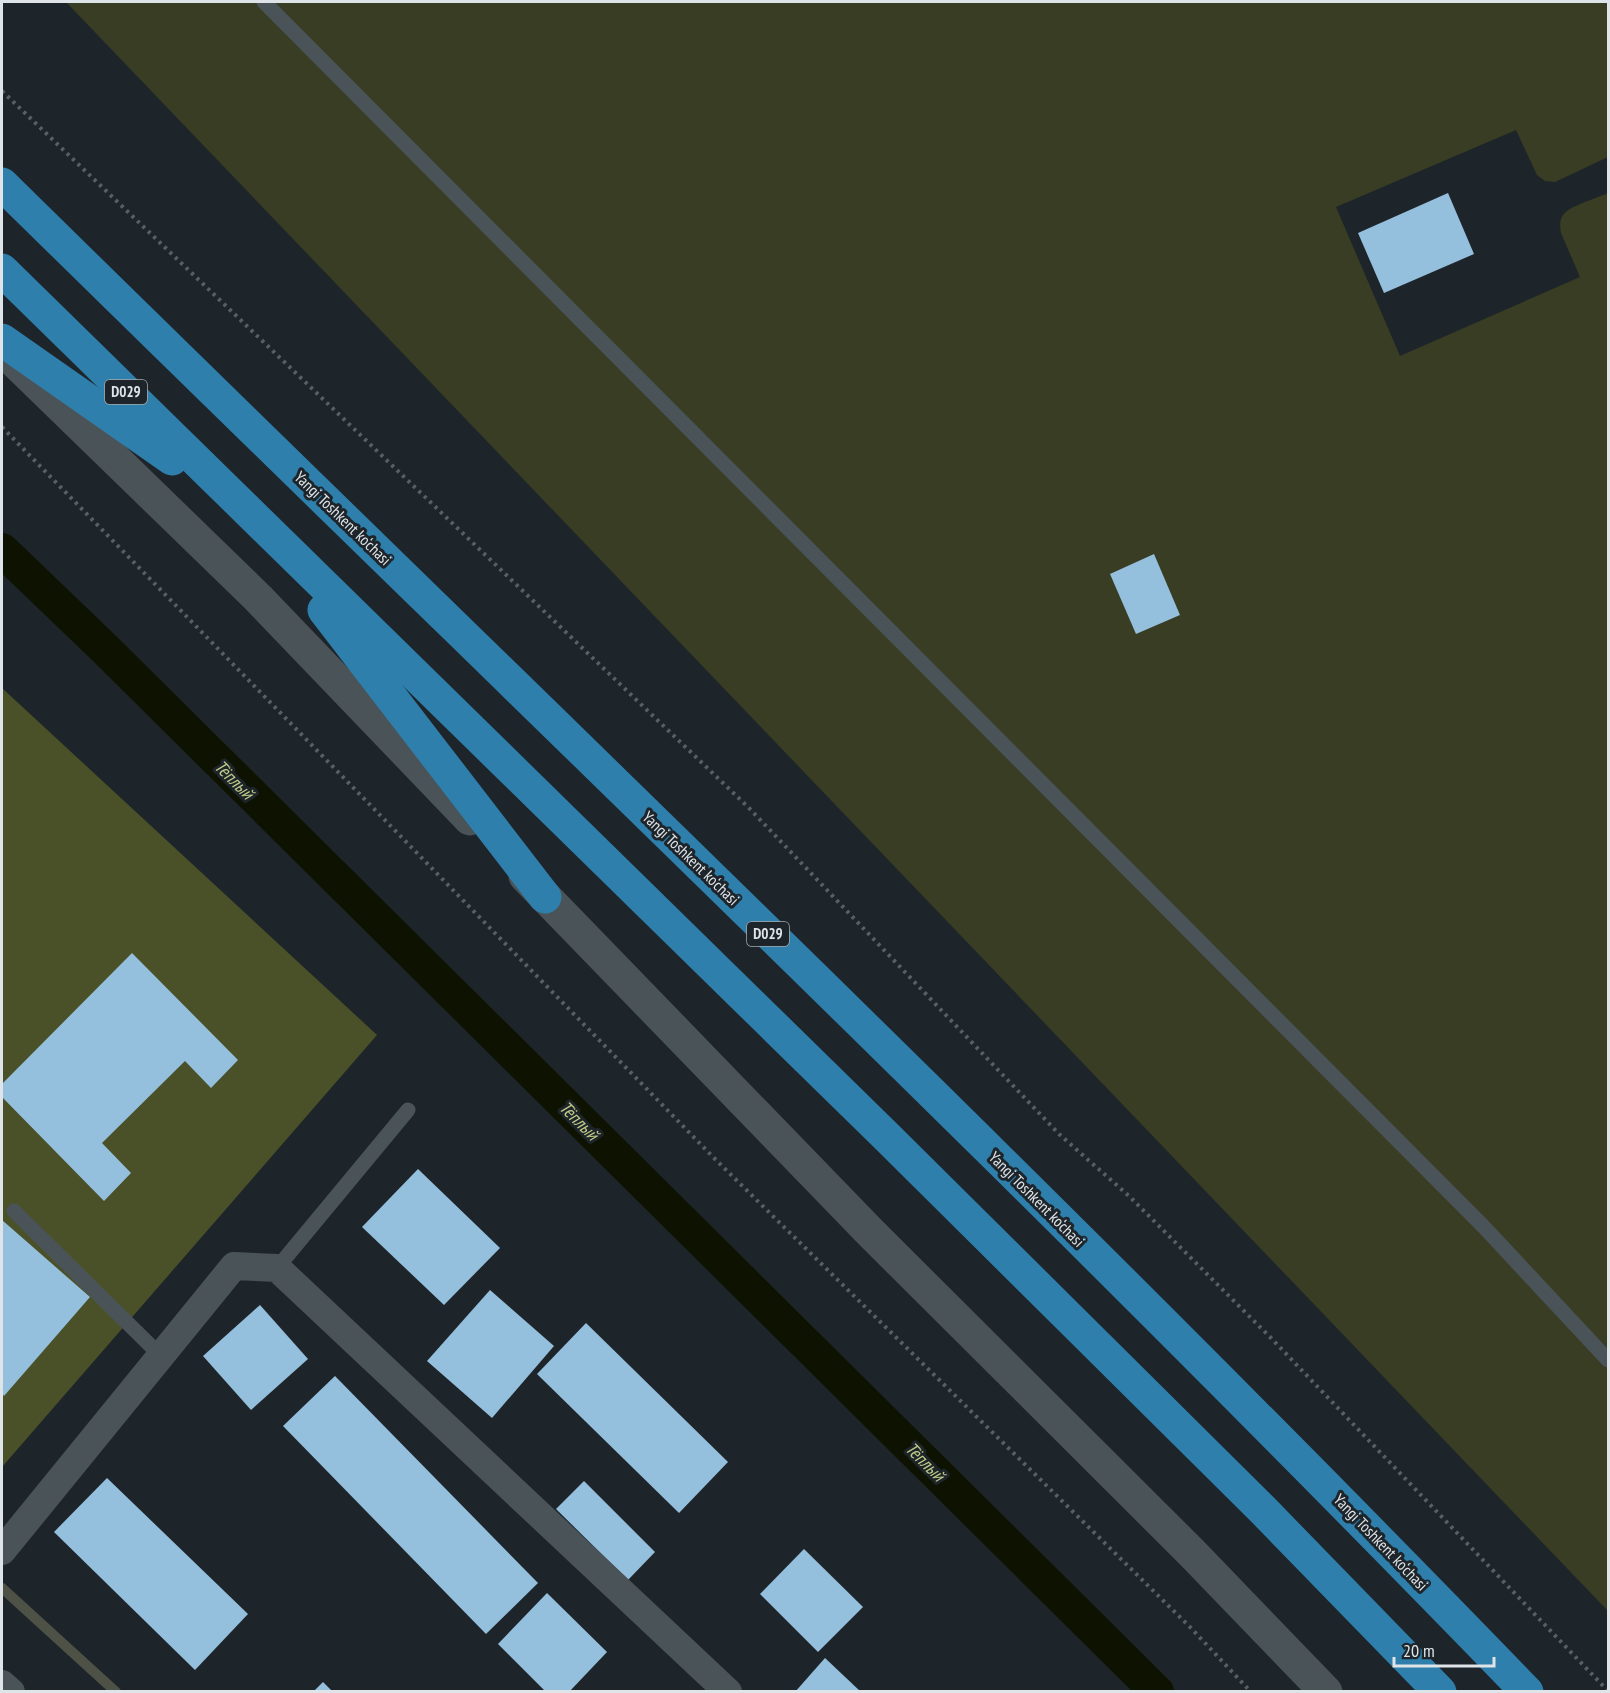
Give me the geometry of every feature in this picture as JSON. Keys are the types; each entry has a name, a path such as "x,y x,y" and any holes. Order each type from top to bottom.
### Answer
{"highway":[{"name":"Yangi Toshkent ko‘chasi","path":"2,184 918,1080 1364,1524 1527,1692"},
{"name":"D029","path":"2,270 878,1129 1270,1518 1440,1692"},
{"path":"2,340 251,514 545,897"}],"main road":[{"path":"2,349 258,598 871,1233 1184,1544 1326,1692"}],"street":[{"path":"2,1551 234,1266 277,1268 728,1692"},
{"path":"2,1684 11,1692"}],"lane":[{"path":"264,2 1485,1227 1608,1360"},
{"path":"277,1268 408,1110"},
{"path":"14,1211 161,1356"}],"path":[{"path":"2,91 748,807 1059,1134 1129,1196 1263,1330 1608,1691"},
{"path":"2,427 707,1150 1173,1611 1251,1692"}],"green space":[{"path":"66,2 1608,2 1608,157 1555,182 1545,181 1537,175 1516,130 1336,207 1400,356 1580,277 1561,233 1561,220 1569,209 1608,193 1608,1611"},
{"path":"2,688 377,1035 2,1467"}],"building":[{"path":"1448,193 1474,254 1384,293 1358,233"},
{"path":"1154,554 1180,615 1136,634 1110,574"},
{"path":"132,953 238,1060 211,1088 185,1061 102,1143 131,1173 104,1201 2,1097 2,1084"},
{"path":"418,1169 500,1248 444,1305 362,1227"},
{"path":"2,1220 90,1297 4,1396 2,1393"},
{"path":"490,1290 554,1346 492,1418 427,1361"},
{"path":"260,1305 308,1359 251,1410 203,1356"},
{"path":"586,1323 728,1462 679,1513 537,1374"},
{"path":"335,1376 538,1583 486,1634 283,1426"},
{"path":"107,1478 248,1614 195,1670 54,1532"},
{"path":"584,1481 655,1552 628,1580 556,1509"},
{"path":"804,1549 863,1607 818,1652 760,1594"},
{"path":"547,1593 607,1652 569,1692 546,1692 498,1644"},
{"path":"825,1658 861,1692 795,1692"},
{"path":"323,1682 333,1692 313,1692"}],"waterway":[{"name":"Тёплый","path":"2,550 102,646 1157,1692"},
{"path":"2,1588 116,1692"}]}
